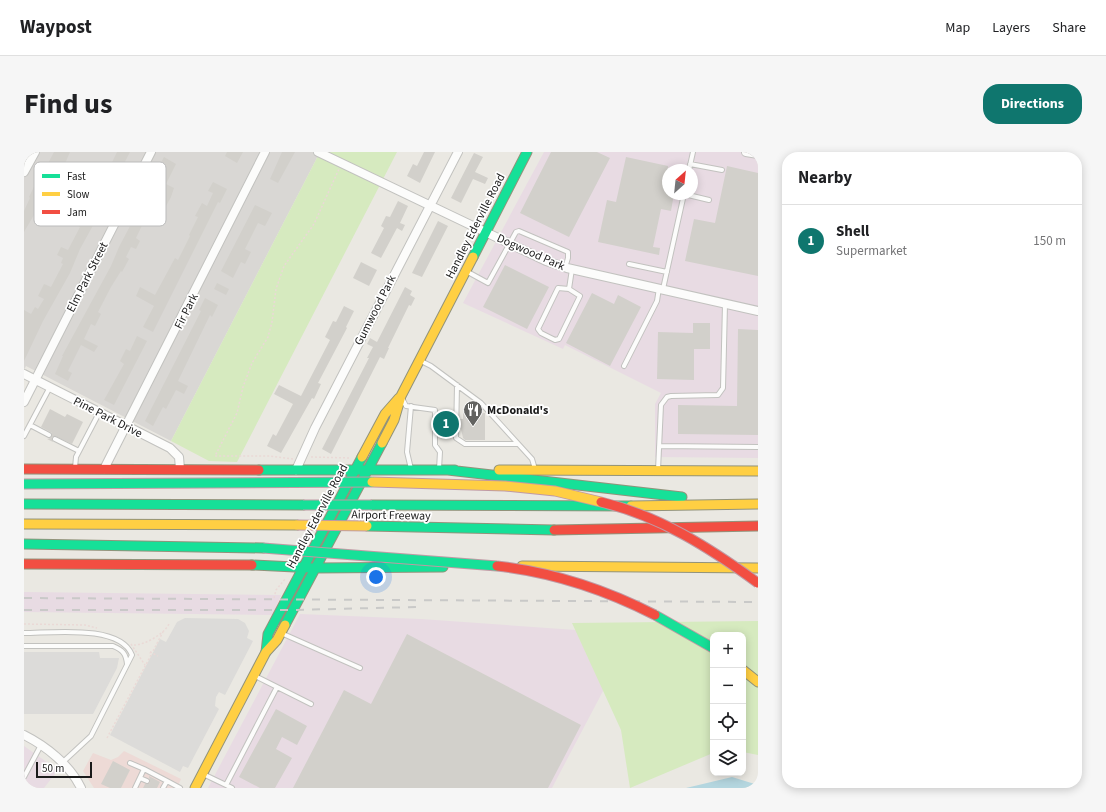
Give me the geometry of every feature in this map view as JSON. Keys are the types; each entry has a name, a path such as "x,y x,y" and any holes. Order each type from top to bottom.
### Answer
{"main road":[{"name":"Handley Ederville Road","path":"195,788 266,652 281,633 394,420 401,396 527,152"},
{"name":"Handley Ederville Road","path":"266,652 268,634 385,414 401,396"},
{"path":"24,468 758,471"},
{"path":"443,470 736,504"},
{"path":"24,484 371,482 505,486 555,491 618,506 672,527 714,551 758,583"},
{"name":"Airport Freeway","path":"24,504 599,506 758,504"},
{"name":"Airport Freeway","path":"24,524 297,525 560,530 757,526"},
{"path":"24,544 263,548 378,555 502,566 546,575 590,588 633,604 671,623 710,646"},
{"path":"24,564 246,565 303,568 533,566 758,568"},
{"path":"746,672 758,682"}],"street":[{"path":"24,172 35,152"},
{"name":"Elm Park Street","path":"146,162 151,152"},
{"name":"Fir Park","path":"104,469 265,152"},
{"name":"Dogwood Park","path":"318,152 430,204 546,261 568,268 758,310"},
{"name":"Gumwood Park","path":"296,470 301,457 458,152"},
{"path":"746,152 758,154"},
{"name":"Elm Park Street","path":"24,402 113,226"},
{"name":"Pine Park Drive","path":"24,374 174,451 179,457 180,469"},
{"path":"24,735 42,745 62,763 81,788"}],"lane":[{"path":"690,164 693,152"},
{"path":"698,166 722,170"},
{"path":"698,197 709,200"},
{"path":"624,366 657,301 667,272 683,200"},
{"path":"465,271 488,283 516,232 519,231 568,252 569,289"},
{"path":"629,264 667,272"},
{"path":"558,288 569,289 580,296 559,339 555,340 541,333 538,329 558,288"},
{"path":"658,471 661,405 667,397 718,394 723,388 725,303"},
{"path":"419,360 431,366 481,403 532,459 536,470"},
{"path":"457,385 456,438 465,444 518,444"},
{"path":"24,436 50,388"},
{"path":"401,396 406,406 435,410 435,445 440,452 443,470"},
{"path":"410,406 407,452 411,470"},
{"path":"75,469 76,457 99,413"},
{"path":"30,425 49,435"},
{"path":"55,439 79,451"},
{"path":"659,446 758,447"},
{"path":"24,633 101,633 120,640 129,647 132,655 128,667 90,736 62,763"},
{"path":"281,633 360,668"},
{"path":"24,646 113,646 122,650 127,656 128,667"},
{"path":"254,676 311,704"},
{"path":"226,785 277,687"},
{"path":"24,777 42,745"},
{"path":"130,763 180,788"},
{"path":"135,788 144,769"},
{"path":"203,774 232,788"},
{"path":"140,778 147,781"},
{"path":"161,788 167,781"}],"path":[{"path":"342,163 314,224 284,266 276,289 272,322 268,337 252,362 243,387 237,413 215,456 270,456 292,459 301,457 350,458 360,461"},
{"path":"274,598 276,590 285,578"},
{"path":"107,738 151,655 150,652 153,651 162,632 169,624"},
{"path":"133,645 140,645 162,632"},
{"path":"150,652 158,656"}],"shaded area":[{"path":"24,152 320,152 171,441 26,366 24,370"},
{"path":"544,152 758,152 758,458 655,457 655,404 661,393 565,345 563,349 463,303"},
{"path":"24,592 281,595 273,615 24,612"},
{"path":"300,614 421,619 633,634 552,788 208,788"},
{"path":"185,618 238,619 245,623 249,631 247,638 253,641 225,695 219,692 216,697 215,706 219,709 188,768 183,766 180,772 110,735 160,639 166,642 177,622"},
{"path":"24,652 99,652 100,658 119,658 117,668 93,714 24,714"},
{"path":"24,746 58,770 44,788 24,788"},
{"path":"124,751 181,779 177,788 94,788 83,771 93,753 111,760 118,757"}],"green space":[{"path":"320,152 397,152 237,462 209,461 171,441"},
{"path":"758,621 758,755 746,753 746,632 710,632 710,754 630,788 621,730 572,623"}],"water":[{"path":"732,777 758,785 758,788 686,788"}],"building":[{"path":"54,152 70,152 66,162 49,162"},
{"path":"117,152 130,152 125,162 112,162"},
{"path":"227,152 243,152 237,163 225,156"},
{"path":"282,152 295,152 278,183 270,179"},
{"path":"424,152 435,152 420,183 407,176 413,164 417,166"},
{"path":"551,152 597,152 610,158 569,237 520,213"},
{"path":"474,153 483,157 475,172 488,178 485,184 473,179 461,203 451,198"},
{"path":"164,157 176,164 166,184 166,162 161,162"},
{"path":"626,157 662,165 662,200 673,200 671,211 661,209 653,247 660,248 659,255 598,242 607,200 616,202"},
{"path":"727,166 758,173 758,276 685,261 694,219 715,223"},
{"path":"213,182 227,189 220,203 218,202 153,332 143,327 154,306 136,296 140,287 155,295 175,258 178,260 198,217 195,216 202,203 207,206 213,193 208,191"},
{"path":"166,184 174,188 166,206"},
{"path":"34,187 34,215 24,232 24,211 30,198 29,197"},
{"path":"398,201 408,206 400,223 405,225 402,231 397,228 381,258 371,253 384,228 381,226 386,216 390,217"},
{"path":"255,205 272,213 265,226 258,223 245,249 251,252 245,264 241,262 233,278 221,271"},
{"path":"438,221 448,226 422,277 412,273"},
{"path":"78,226 93,226 80,249 70,273 43,321 24,361 24,310 31,314 35,307 38,309 44,299 38,296 44,284 51,287 63,264 61,263 63,258 57,255 61,247 68,250 80,227"},
{"path":"130,226 142,226 136,238 140,241 136,249 131,247 126,257 129,259 111,287 98,312 101,314 95,326 91,324 84,339 98,346 94,352 81,345 68,371 72,373 68,381 55,374 62,356 111,266"},
{"path":"361,262 377,270 369,286 353,278"},
{"path":"505,265 549,287 527,329 483,307"},
{"path":"217,283 229,289 226,295 214,289"},
{"path":"405,287 412,291 410,295 415,298 411,306 409,305 384,359 380,357 331,454 322,449 369,358 367,358 373,347 367,344 370,338 377,342"},
{"path":"592,293 614,304 618,295 641,307 610,366 566,343"},
{"path":"205,298 218,305 212,317 210,315 178,381 188,386 184,394 176,390 166,409 163,407 153,426 145,421 201,311 199,310"},
{"path":"344,306 354,311 346,327 347,328 318,383 321,384 314,399 312,398 281,453 267,446 273,434 276,436 293,404 274,394 279,385 301,396 330,340 325,337 333,321 336,322"},
{"path":"693,323 710,323 710,349 694,349 694,380 657,379 658,332 693,333"},
{"path":"738,329 758,330 758,435 678,434 678,405 737,406"},
{"path":"137,336 147,341 114,405 104,400 124,364 120,361 126,349 130,351"},
{"path":"50,409 65,417 67,414 83,422 72,444 55,436 52,438 53,442 47,439 51,438 52,433 41,427"},
{"name":"McDonald's","path":"463,413 485,413 485,440 465,440 463,438 460,429 460,419 463,419"},
{"path":"441,418 453,419 453,429 442,429"},
{"path":"407,634 581,725 548,788 293,788 344,690 371,704"},
{"path":"276,709 307,726 297,745 282,737 276,749 292,758 275,788 260,788 239,777"},
{"path":"113,761 130,770 121,788 110,788 101,784"},
{"path":"149,776 160,782 157,788 143,788 145,784 150,783"}],"railway":[{"path":"24,598 758,602"},
{"path":"24,610 293,610 416,607"}],"traffic: fast":[{"path":"473,257 527,152"},
{"path":"285,625 382,443"},
{"path":"266,652 268,634 362,457"},
{"path":"259,470 455,470"},
{"path":"448,470 682,497"},
{"path":"24,484 372,482"},
{"path":"24,504 303,505"},
{"path":"303,505 372,505"},
{"path":"372,505 631,506"},
{"path":"367,526 554,530"},
{"path":"24,544 263,548"},
{"path":"263,548 497,566"},
{"path":"252,565 315,568"},
{"path":"315,568 443,567"},
{"path":"655,615 710,646"}],"traffic: slow":[{"path":"382,443 394,420 401,396 473,257"},
{"path":"362,457 385,414 399,398"},
{"path":"499,470 758,471"},
{"path":"372,482 505,486 555,491 601,502"},
{"path":"631,506 758,504"},
{"path":"24,524 297,525"},
{"path":"297,525 367,526"},
{"path":"522,566 758,568"},
{"path":"195,788 266,652 277,640 285,625"},
{"path":"746,672 758,682"}],"traffic: jam":[{"path":"24,469 259,470"},
{"path":"601,502 644,516 684,535 722,558 758,583"},
{"path":"554,530 758,526"},
{"path":"24,564 252,565"},
{"path":"497,566 538,573 578,583 598,590 655,615"}],"place":[{"name":"Shell","path":"446,424"},
{"name":"McDonald's","path":"473,427"}]}
